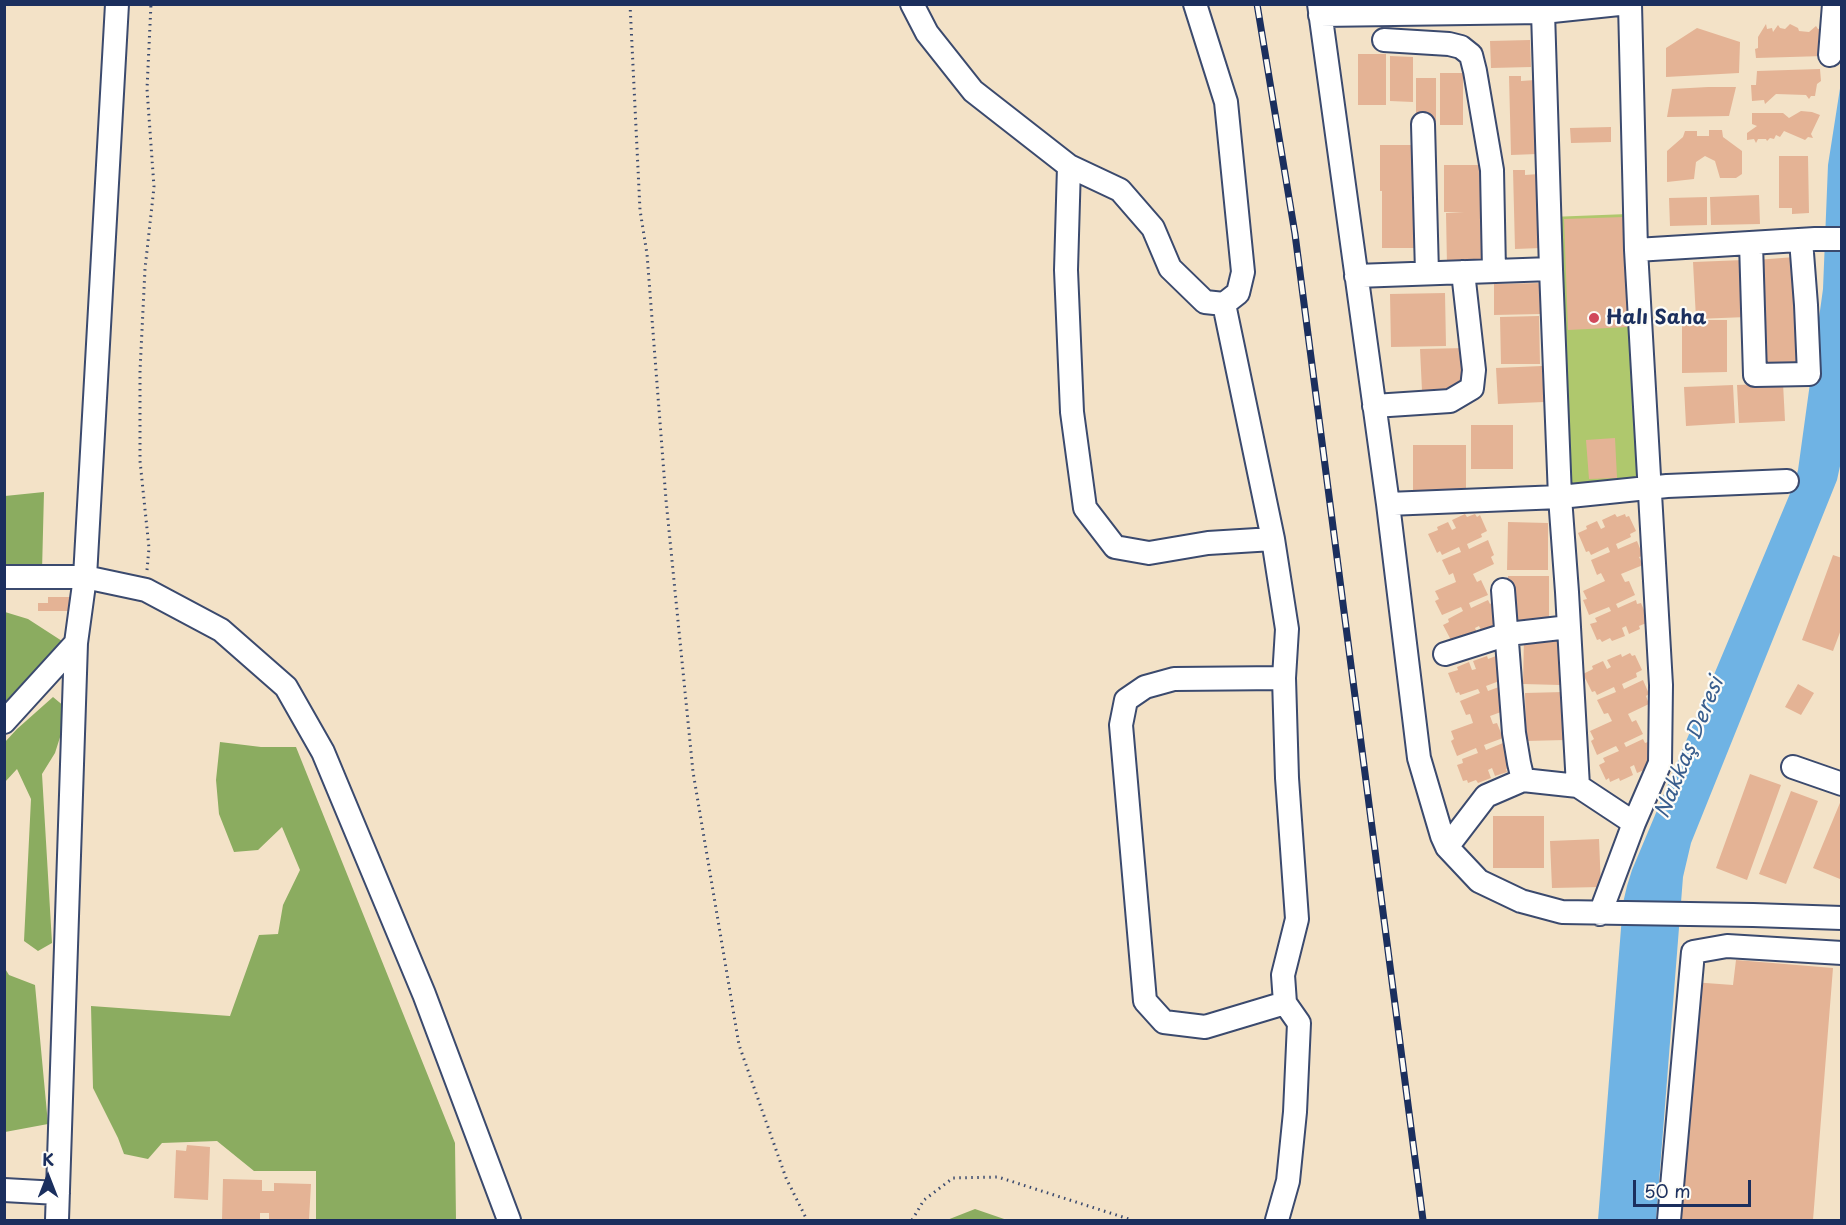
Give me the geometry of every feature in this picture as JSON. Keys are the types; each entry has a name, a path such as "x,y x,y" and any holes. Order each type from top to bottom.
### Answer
{"street":[{"path":"57,1221 76,643 85,577 117,4"},
{"path":"912,4 927,33 973,91 1069,166 1120,190 1152,228 1170,268 1205,302 1224,304 1238,293 1244,272 1226,102 1195,4"},
{"path":"1619,4 1543,12 1482,8 1320,10 1388,504 1419,758 1447,847 1479,881 1521,901 1562,912 1842,918"},
{"path":"1600,914 1634,823 1660,763 1661,685 1636,250 1630,4"},
{"path":"1830,55 1834,4"},
{"path":"1543,12 1560,497 1578,786"},
{"path":"1384,40 1449,44 1461,47 1471,55 1492,170 1494,271"},
{"path":"1423,124 1427,273"},
{"path":"1069,166 1066,270 1072,412 1085,508 1115,547 1149,553 1208,543 1273,539"},
{"path":"1636,250 1808,239 1842,239"},
{"path":"1751,243 1755,375 1809,374 1806,305 1808,239"},
{"path":"1356,276 1551,269"},
{"path":"1374,406 1450,400 1472,388 1474,370 1463,272"},
{"path":"1224,304 1273,539 1287,629 1284,678 1287,778 1298,918 1283,975 1285,1003 1299,1023 1295,1112 1288,1181 1277,1221"},
{"path":"1388,504 1560,497 1667,486 1787,481"},
{"path":"4,578 85,577 146,590 220,630 286,687 323,752 423,994 509,1221"},
{"path":"1503,590 1514,733 1523,780"},
{"path":"1445,654 1508,634 1569,627"},
{"path":"4,722 76,643"},
{"path":"1284,678 1174,679 1155,684 1145,687 1126,700 1121,725 1145,1001 1164,1022 1205,1027 1285,1003"},
{"path":"1793,767 1842,784"},
{"path":"1447,847 1486,796 1523,780 1578,786 1634,823"},
{"path":"1669,1221 1693,952 1727,946 1842,953"},
{"path":"4,1190 58,1193"}],"path":[{"path":"146,590 149,548 140,461 140,371 145,269 154,187 147,88 151,4"},
{"path":"630,4 640,210 647,254 666,500 693,772 739,1045 786,1178 807,1221"},
{"path":"912,1221 924,1200 953,1178 998,1177 1132,1221"}],"green space":[{"name":"Halı Saha","path":"1628,214 1640,487 1559,486 1550,217"},
{"path":"44,492 42,571 5,570 5,496"},
{"path":"5,612 28,619 62,641 5,702"},
{"path":"53,697 65,707 62,731 55,753 42,774 52,943 38,951 24,941 31,799 17,769 5,782 5,742"},
{"path":"220,742 261,747 296,747 455,1143 456,1220 316,1220 316,1171 254,1171 217,1141 162,1143 148,1159 124,1154 93,1088 91,1006 230,1016 259,935 278,934 283,905 300,870 282,827 258,850 234,852 219,814 216,780"},
{"path":"4,967 9,975 35,985 48,1124 5,1132"},
{"path":"975,1209 1007,1220 947,1220"}],"water":[{"name":"Nakkaş Deresi","path":"1841,82 1842,457 1837,480 1691,843 1683,877 1656,1220 1598,1220 1623,903 1632,870 1798,470 1823,289 1828,165"}],"building":[{"path":"1766,24 1767,29 1772,28 1773,32 1778,25 1785,29 1790,24 1799,31 1809,32 1816,26 1818,29 1823,29 1824,56 1756,58 1755,49 1758,48 1758,37"},
{"path":"1697,28 1740,42 1739,73 1666,77 1666,48"},
{"path":"1530,40 1531,67 1491,68 1490,41"},
{"path":"1358,54 1386,54 1386,105 1358,105"},
{"path":"1390,56 1413,57 1413,102 1390,101"},
{"path":"1820,69 1821,81 1817,84 1815,96 1809,99 1806,95 1776,94 1765,104 1764,100 1752,101 1751,85 1756,85 1757,71"},
{"path":"1440,73 1463,73 1463,125 1440,125"},
{"path":"1509,76 1521,76 1521,81 1535,80 1537,154 1511,155"},
{"path":"1416,78 1436,78 1436,122 1416,122"},
{"path":"1736,87 1729,116 1667,117 1672,89"},
{"path":"1801,111 1820,115 1811,134 1813,138 1808,137 1805,140 1784,131 1780,137 1776,135 1774,139 1770,138 1767,141 1758,139 1756,143 1754,139 1747,140 1747,133 1757,126 1752,124 1752,113 1783,113 1789,118"},
{"path":"1611,127 1611,142 1571,143 1570,128"},
{"path":"1709,130 1722,130 1723,137 1742,151 1742,174 1736,178 1720,178 1715,161 1705,156 1696,162 1694,179 1667,182 1667,151 1683,137 1685,131 1697,131 1697,136 1709,136"},
{"path":"1380,145 1418,145 1419,248 1382,248"},
{"path":"1779,156 1808,156 1809,213 1792,214 1792,208 1779,208"},
{"path":"1444,165 1483,165 1486,265 1447,266 1446,213 1464,212 1444,212"},
{"path":"1513,170 1525,170 1525,175 1539,174 1541,248 1515,249"},
{"path":"1759,195 1760,224 1711,225 1710,197"},
{"path":"1707,197 1707,225 1670,226 1669,198"},
{"path":"1624,217 1628,327 1568,330 1564,219"},
{"path":"1795,257 1804,368 1765,371 1756,260"},
{"path":"1744,260 1747,317 1696,319 1693,262"},
{"path":"1541,283 1541,314 1494,315 1494,284"},
{"path":"1445,293 1446,346 1391,347 1390,294"},
{"path":"1539,316 1540,364 1501,364 1500,317"},
{"path":"1682,320 1727,320 1727,372 1682,373"},
{"path":"1466,348 1467,390 1422,391 1420,349"},
{"path":"1542,366 1544,402 1498,404 1496,368"},
{"path":"1783,383 1785,421 1739,423 1737,385"},
{"path":"1733,385 1735,423 1686,426 1684,387"},
{"path":"1471,425 1513,425 1513,469 1471,469"},
{"path":"1615,438 1617,478 1589,479 1586,440"},
{"path":"1413,445 1466,445 1466,492 1413,491"},
{"path":"1465,514 1467,517 1480,515 1487,531 1481,534 1482,537 1467,544 1469,549 1488,540 1494,555 1491,557 1494,564 1473,574 1477,582 1481,580 1488,595 1469,603 1471,608 1488,600 1490,604 1493,602 1502,621 1492,625 1494,628 1483,634 1479,626 1475,628 1478,635 1455,642 1454,639 1451,640 1443,625 1449,622 1448,619 1463,611 1461,607 1442,615 1435,601 1439,599 1435,591 1456,582 1453,573 1449,575 1442,560 1461,552 1459,547 1442,555 1440,551 1437,553 1428,534 1448,522 1452,530 1456,528 1452,520"},
{"path":"1615,514 1617,517 1625,514 1626,517 1629,516 1636,531 1630,534 1631,537 1616,544 1618,549 1637,541 1643,556 1639,557 1643,565 1621,574 1625,582 1629,581 1635,595 1616,604 1618,608 1636,600 1637,604 1641,603 1649,622 1629,634 1626,626 1622,628 1625,636 1612,641 1610,638 1602,642 1600,639 1597,640 1590,624 1597,622 1595,618 1611,611 1609,607 1589,615 1583,600 1587,599 1583,591 1605,581 1601,573 1597,575 1591,560 1610,552 1608,547 1591,555 1589,551 1586,552 1578,533 1597,521 1601,529 1605,527 1602,520"},
{"path":"1508,522 1548,523 1548,570 1507,570"},
{"path":"1833,555 1842,558 1842,627 1833,651 1802,640"},
{"path":"1508,576 1549,576 1549,624 1508,624"},
{"path":"48,597 70,597 70,611 38,611 38,603 48,603"},
{"path":"1524,637 1561,638 1560,685 1523,684"},
{"path":"1630,653 1632,656 1635,655 1642,670 1636,673 1637,677 1622,684 1624,689 1643,680 1649,694 1646,696 1649,704 1628,714 1632,722 1636,720 1643,734 1624,743 1626,747 1643,739 1645,743 1648,742 1657,761 1649,768 1637,773 1634,765 1630,767 1633,775 1620,781 1619,778 1610,782 1609,778 1606,780 1599,765 1605,762 1603,758 1619,751 1616,746 1597,755 1591,741 1594,739 1590,731 1612,721 1608,713 1604,714 1597,700 1616,692 1614,687 1597,695 1595,691 1592,692 1583,674 1593,669 1592,666 1603,661 1607,669 1611,667 1607,660"},
{"path":"1487,656 1488,659 1496,656 1502,680 1486,686 1488,691 1507,684 1512,708 1490,716 1493,724 1497,723 1503,738 1484,745 1486,750 1503,743 1505,747 1508,746 1516,765 1506,769 1507,772 1495,776 1492,768 1488,770 1491,778 1478,783 1476,780 1468,783 1467,780 1463,781 1457,765 1463,763 1462,759 1478,753 1476,748 1457,756 1451,741 1454,739 1451,731 1473,723 1470,714 1466,715 1460,701 1480,693 1478,689 1460,695 1459,692 1456,693 1448,673 1458,670 1457,667 1469,662 1472,670 1476,669 1473,661"},
{"path":"1798,684 1814,693 1801,715 1785,707"},
{"path":"1563,692 1565,740 1526,741 1525,693"},
{"path":"1750,774 1781,785 1747,880 1716,868"},
{"path":"1791,791 1818,801 1786,884 1759,874"},
{"path":"1842,798 1842,875 1840,879 1813,868"},
{"path":"1493,816 1544,816 1544,868 1493,868"},
{"path":"1599,839 1601,887 1552,888 1550,841"},
{"path":"1736,960 1833,968 1813,1220 1673,1220 1692,982 1733,985"},
{"path":"187,1145 210,1147 208,1200 174,1198 176,1150 186,1151"},
{"path":"223,1179 262,1180 262,1191 274,1191 274,1183 311,1184 309,1220 269,1220 269,1213 260,1213 260,1220 222,1220"}],"railway":[{"path":"1257,4 1295,234 1423,1220"}],"place":[{"name":"Halı Saha","path":"1594,318"}]}
